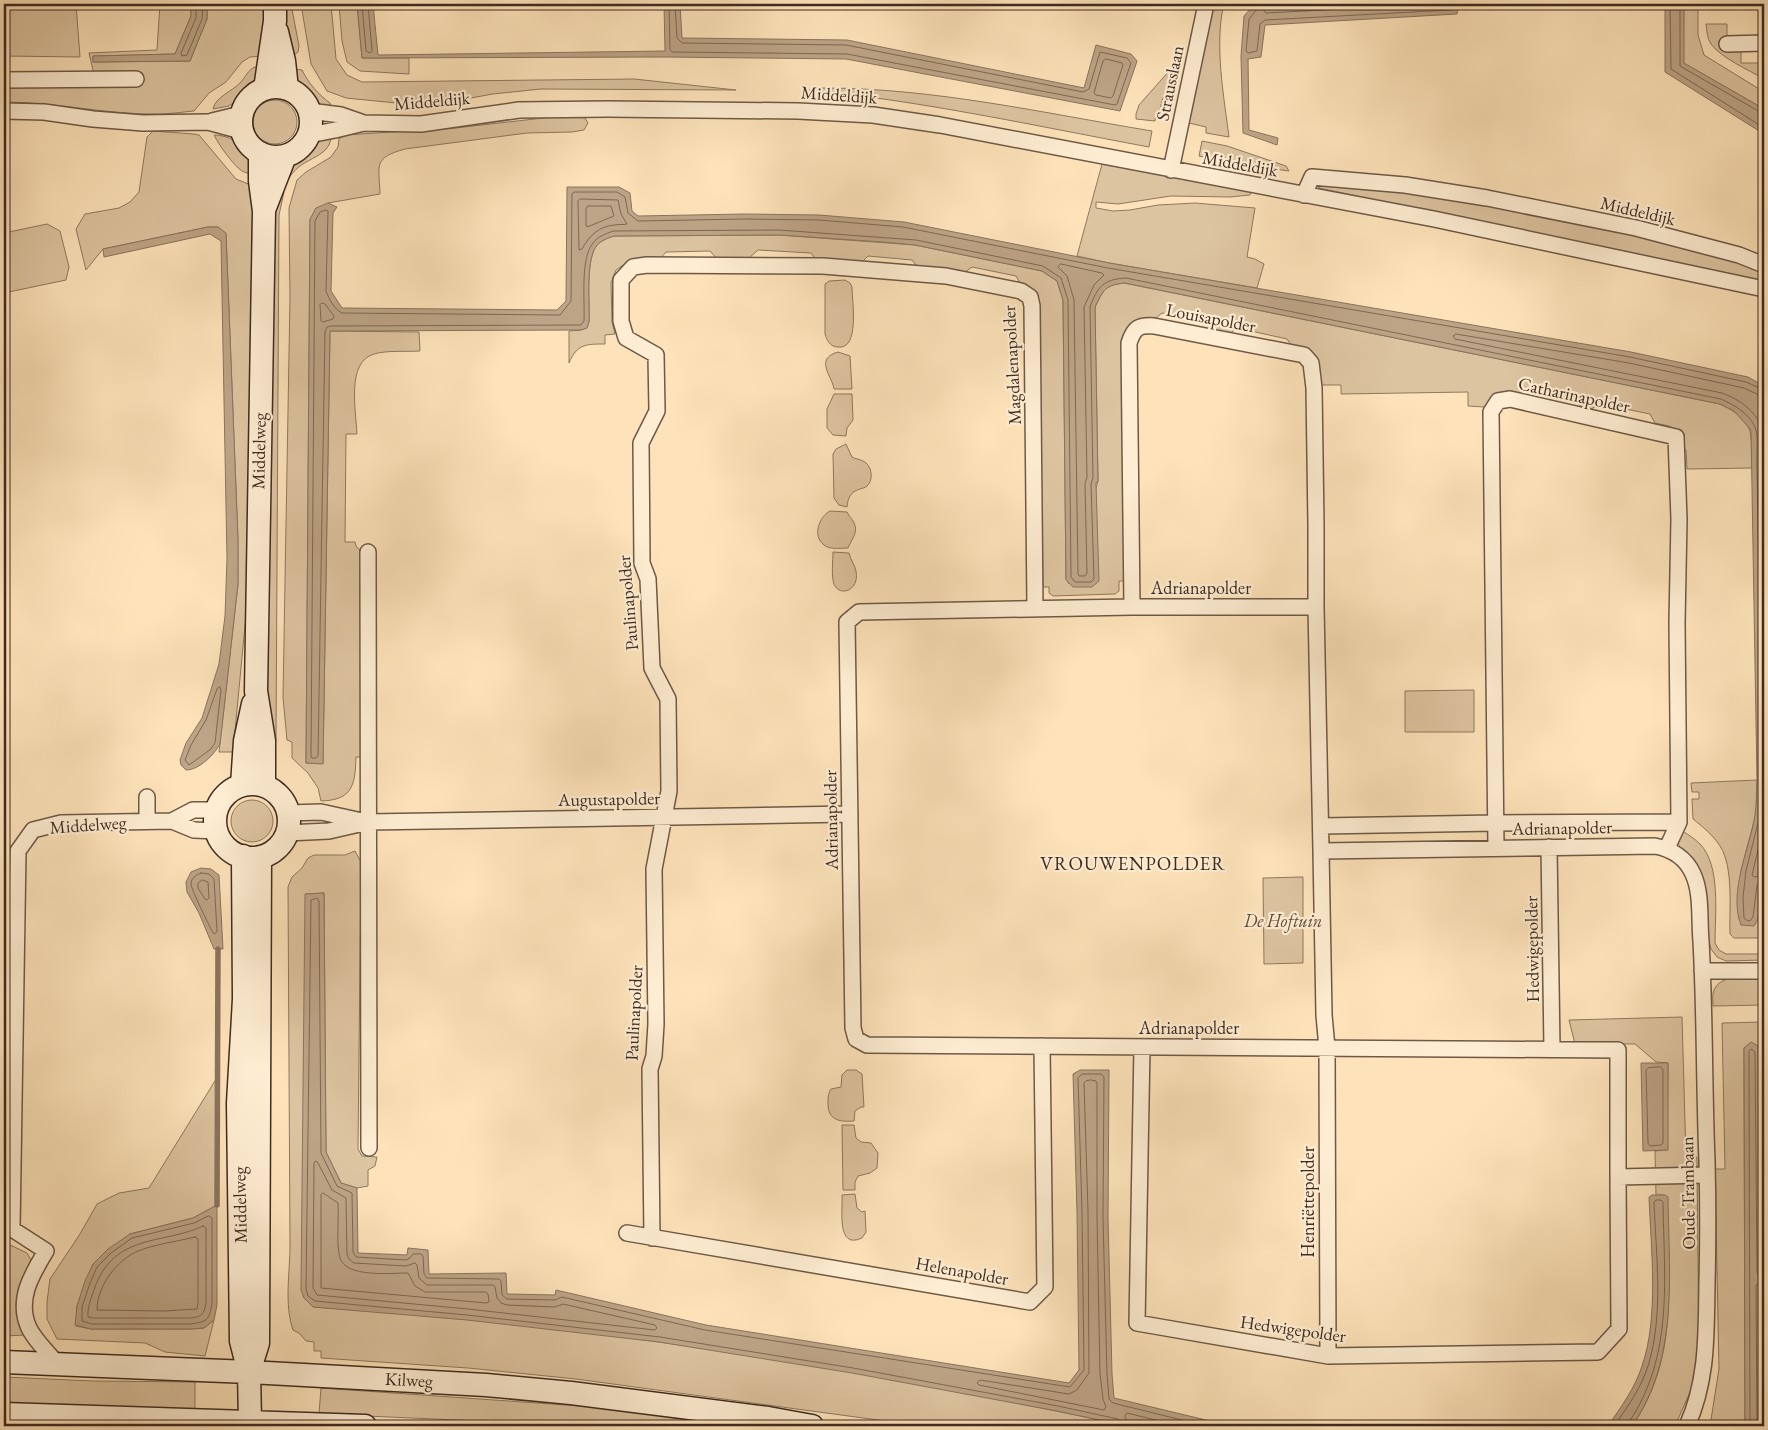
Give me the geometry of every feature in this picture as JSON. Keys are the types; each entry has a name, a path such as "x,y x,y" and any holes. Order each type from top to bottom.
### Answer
{"main road":[{"path":"265,89 275,12"},
{"path":"275,12 287,89"},
{"path":"276,87 287,89 301,97 309,111 311,123 309,135 300,148 285,156 272,157 260,154 250,146 242,122 248,101 265,89 276,87"},
{"name":"Middelweg","path":"253,786 245,741 256,691 264,211 260,181 260,154"},
{"name":"Middelweg","path":"264,211 285,156"},
{"path":"253,786 275,792 284,801 288,823 281,844 271,852 251,856 231,851 222,842 217,820 222,799 231,790 253,786"},
{"name":"Middelweg","path":"250,1422 249,1372 242,1341 238,1104 251,856"},
{"name":"Kilweg","path":"4,1362 486,1384 768,1418 812,1426"},
{"path":"4,1414 365,1426"}],"street":[{"name":"Strausslaan","path":"1171,170 1206,4"},
{"path":"1727,44 1764,43"},
{"path":"4,80 136,79"},
{"name":"Middeldijk","path":"309,135 364,123 421,124 519,110 798,111 873,116 940,126 1434,219 1764,289"},
{"path":"4,111 44,112 93,119 143,123 242,122"},
{"name":"Middeldijk","path":"309,111 341,114 364,123"},
{"name":"Middeldijk","path":"1304,195 1312,177 1412,186 1487,198 1636,228 1739,255 1764,265"},
{"name":"Paulinapolder","path":"652,1238 650,1070 654,1056 656,1024 654,869 669,791 668,699 652,668 648,578 642,563 640,443 657,411 656,355 626,338 621,321 621,280 632,267 647,265 823,266 855,270"},
{"name":"Magdalenapolder","path":"855,270 946,276 1021,291 1030,297 1032,306 1035,609"},
{"name":"Louisapolder","path":"1132,607 1129,343 1133,332 1142,325 1304,355 1311,363 1314,388 1316,607"},
{"name":"Catharinapolder","path":"1496,848 1491,412 1498,401 1510,399 1676,437 1679,519 1677,633 1679,822 1667,848"},
{"path":"368,552 369,1148"},
{"name":"Adrianapolder","path":"1316,607 1132,607 859,612 847,622 853,1019 856,1040 867,1045 1326,1048"},
{"path":"1316,607 1326,1048"},
{"name":"Middelweg","path":"147,797 147,821"},
{"path":"172,822 194,810 217,820"},
{"name":"Augustapolder","path":"288,823 329,831 368,822 850,814"},
{"name":"Middelweg","path":"58,1364 29,1328 24,1306 27,1286 46,1251 12,1229 18,851 33,830 61,823 172,822 194,830 217,820"},
{"name":"Adrianapolder","path":"1321,826 1679,822"},
{"name":"Adrianapolder","path":"1321,851 1655,846 1667,848"},
{"name":"Hedwigepolder","path":"1550,847 1552,1050"},
{"path":"1667,848 1684,860 1693,873 1698,891 1702,971 1764,971"},
{"name":"Oude Trambaan","path":"1691,1422 1706,1358 1707,1175 1702,971"},
{"name":"Helenapolder","path":"627,1233 1030,1302 1046,1287 1042,1046"},
{"name":"Hedwigepolder","path":"1142,1047 1137,1323 1328,1356 1598,1352 1619,1329 1618,1050 1326,1048"},
{"name":"Henriëttepolder","path":"1326,1048 1328,1356"},
{"path":"1618,1176 1707,1175"}],"green space":[{"path":"4,4 76,4 80,57 4,56"},
{"path":"160,4 191,4 191,16 175,54 93,56 93,62 190,61 207,19 207,4 267,4 263,56 250,57 242,62 226,82 209,93 194,111 140,114 4,102 4,83 95,74 89,53 157,50"},
{"path":"285,4 291,4 299,46 298,52 294,55 288,55"},
{"path":"301,4 331,4 336,59 347,75 362,82 634,79 736,90 541,89 493,94 443,103 406,104 346,98 327,91 311,64"},
{"path":"339,4 357,4 362,58 409,58 409,74 360,71 347,62 342,41"},
{"path":"1212,4 1224,4 1221,19 1220,53 1229,137 1206,133 1206,127 1189,123"},
{"path":"1684,4 1698,4 1698,35 1704,55 1764,92 1764,109 1683,63"},
{"path":"1706,24 1727,24 1727,50 1741,50 1741,63 1764,63 1764,79 1721,54 1711,44"},
{"path":"1180,60 1173,100 1163,98 1160,109 1164,110 1162,118 1156,117 1155,121 1136,119 1139,105"},
{"path":"255,67 262,67 256,83 229,106 213,109 217,101 238,85 249,71"},
{"path":"289,68 302,70 314,88 330,103 331,109 314,105 295,82"},
{"path":"823,88 865,89 947,97 1029,109 1152,131 1149,147 937,107 809,90"},
{"path":"275,100 287,104 293,110 297,122 293,134 287,140 275,144 263,140 257,134 253,122 257,110 263,104"},
{"path":"561,116 585,118 588,123 584,130 572,132 527,133 405,149 395,152 383,159 380,164 380,194 328,203 310,219 306,763 323,763 330,331 419,332 420,351 374,354 365,359 359,367 356,377 357,434 346,434 345,542 355,542 363,554 361,757 356,757 355,776 346,794 340,798 321,801 318,788 308,773 292,758 292,742 287,740 283,697 290,297 289,208 297,180 306,172 331,157 338,147 339,139 344,135 455,128"},
{"path":"153,131 199,135 236,179 253,186 248,594 233,752 219,752 238,584 238,540 226,234 218,227 208,227 103,249 86,270 76,229 85,214 119,208 130,202 139,192 147,137"},
{"path":"214,135 230,139 242,147 254,175 238,168"},
{"path":"331,137 330,143 324,151 298,168 286,181 290,162 315,144"},
{"path":"1202,141 1227,146 1286,166 1289,171 1199,156"},
{"path":"1102,164 1251,192 1250,195 1230,197 1171,196 1118,204 1096,202 1096,208 1113,211 1158,205 1195,203 1255,208 1247,257 1264,264 1257,288 1077,256"},
{"path":"1319,183 1410,190 1608,227 1764,268 1764,282 1319,188"},
{"path":"282,190 284,192 279,215 276,741 270,741 266,673 272,220"},
{"path":"47,224 60,231 69,267 66,280 4,293 4,233"},
{"path":"779,235 915,245 1042,271 1057,281 1063,300 1066,579 1069,584 1098,481 1095,307 1105,289 1117,284 1124,283 1720,404 1732,410 1746,422 1751,437 1752,468 1687,469 1686,450 1681,449 1678,431 1669,426 1655,423 1650,414 1601,404 1591,409 1581,407 1576,399 1526,389 1519,394 1499,394 1484,407 1468,406 1468,392 1341,394 1341,385 1319,385 1287,339 1237,328 1229,334 1216,331 1211,323 1162,313 1155,319 1149,318 1134,322 1122,338 1125,581 1119,581 1119,591 1115,594 1053,596 1049,593 1049,587 1043,587 1038,296 1031,288 1021,285 1016,276 972,267 964,273 919,269 912,260 868,256 861,263 816,260 811,253 758,250 749,258 717,259 710,251 666,252 659,260 629,261 616,270 611,283 612,322 615,334 605,335 605,344 583,346 575,352 569,363 569,331 587,328 589,322 589,271 593,252 603,240 614,236"},
{"path":"845,280 852,287 852,333 845,346 835,347 829,343 825,334 825,284 829,281"},
{"path":"838,352 850,356 852,389 834,389 826,368 827,359"},
{"path":"834,394 852,394 853,420 847,428 846,436 833,435 827,428 827,409"},
{"path":"846,444 852,457 866,463 871,473 871,480 867,486 852,494 847,507 839,505 834,498 833,454 836,449"},
{"path":"830,511 847,512 853,521 856,530 848,548 829,548 818,537 820,522"},
{"path":"833,552 849,553 855,566 855,583 849,590 841,591 834,584 832,573"},
{"path":"1474,690 1474,732 1405,732 1405,691"},
{"path":"1757,780 1756,814 1741,870 1738,896 1739,919 1758,919 1764,865 1764,938 1734,938 1730,934 1730,889 1724,855 1720,846 1708,831 1693,819 1692,799 1699,799 1699,792 1692,792 1691,783"},
{"path":"248,800 256,800 267,806 273,821 267,836 256,842 248,842 237,836 231,825 231,817 237,806"},
{"path":"1681,830 1700,844 1707,853 1711,865 1716,904 1715,943 1719,950 1726,954 1764,954 1764,960 1726,961 1717,957 1711,949 1708,939 1706,889 1699,869 1680,848 1677,840"},
{"path":"355,851 361,862 358,1149 362,1156 377,1157 375,1166 368,1170 368,1186 357,1188 341,1183 326,1152 324,893 306,894 304,1298 313,1307 443,1317 616,1336 894,1380 1128,1426 922,1426 576,1379 468,1368 321,1358 321,1351 314,1351 314,1342 306,1341 299,1333 293,1330 289,1310 288,887 292,877 302,868 308,858 314,855 345,855"},
{"name":"De Hoftuin","path":"1303,877 1303,963 1264,964 1263,878"},
{"path":"1743,977 1764,978 1764,1005 1713,1006 1714,990 1723,981"},
{"path":"1682,1017 1686,1158 1697,1157 1699,1360 1691,1390 1675,1426 1632,1426 1648,1399 1658,1372 1665,1343 1668,1314 1669,1285 1665,1195 1656,1195 1655,1151 1667,1150 1668,1063 1656,1062 1635,1044 1575,1044 1569,1020"},
{"path":"1764,1022 1764,1426 1760,1048 1751,1043 1744,1048 1745,1426 1710,1426 1719,1369 1715,1169 1725,1169 1722,1023"},
{"path":"847,1070 856,1070 862,1074 864,1107 855,1111 854,1121 840,1121 830,1114 828,1098 831,1089 841,1087 842,1075"},
{"path":"218,1076 217,1205 193,1218 130,1234 93,1264 77,1306 76,1326 91,1329 191,1329 204,1328 214,1320 205,1356 165,1352 145,1343 57,1339 47,1319 50,1279 80,1234 97,1204 119,1193 149,1188"},
{"path":"842,1125 854,1125 856,1138 861,1142 871,1143 878,1153 877,1168 870,1173 858,1176 855,1182 855,1190 843,1190"},
{"path":"855,1194 857,1208 862,1212 865,1211 866,1232 862,1238 854,1240 848,1238 843,1227 842,1195"},
{"path":"4,1242 27,1253 31,1260 26,1335 4,1336"},
{"path":"4,1377 93,1381 195,1382 195,1410 4,1403"},
{"path":"321,1388 638,1410 767,1426 597,1426 319,1414"}],"water":[{"path":"191,4 207,4 207,19 190,61 93,62 93,56 175,54 191,16"},
{"path":"357,4 373,4 378,55 665,51 664,4 680,4 682,38 847,40 1084,88 1096,45 1131,54 1137,61 1120,111 846,59 665,57 362,58"},
{"path":"1255,4 1458,4 1457,14 1265,25 1261,57 1248,59 1249,130 1278,138 1277,145 1243,133 1241,56 1244,16"},
{"path":"1665,4 1684,4 1684,63 1764,109 1764,134 1665,72"},
{"path":"567,187 619,187 630,193 632,211 638,216 819,215 904,222 1109,263 1631,352 1748,377 1764,386 1764,865 1758,919 1754,926 1741,925 1737,899 1741,870 1755,815 1757,780 1751,430 1734,411 1720,404 1125,283 1113,285 1103,292 1095,307 1098,481 1096,483 1099,581 1092,587 1073,587 1066,580 1063,300 1057,281 1042,271 915,245 779,235 614,236 599,243 593,252 589,271 589,322 587,328 581,330 330,331 323,764 306,763 310,219 316,208 328,203 337,207 333,213 331,291 342,308 557,310 566,301"},
{"path":"208,227 218,227 226,233 238,540 238,584 220,744 206,761 186,770 181,765 180,760 186,743 202,718 219,664 225,616 227,559 221,241 210,234 104,257 103,249"},
{"path":"201,868 211,869 219,875 223,949 214,949 199,913 187,892 186,882 191,872"},
{"path":"324,893 326,1152 341,1183 357,1188 358,1253 407,1255 408,1248 428,1250 429,1274 506,1273 507,1294 555,1295 556,1290 706,1325 1069,1383 1079,1370 1073,1074 1080,1070 1109,1070 1108,1217 1114,1398 1231,1426 1128,1426 852,1373 659,1342 467,1320 313,1307 304,1298 301,1290 305,894"},
{"path":"1751,1042 1760,1047 1763,1426 1745,1426 1744,1048"},
{"path":"1641,1063 1668,1063 1668,1150 1643,1151"},
{"path":"1652,1195 1665,1195 1668,1197 1669,1286 1664,1344 1658,1372 1647,1400 1632,1426 1608,1426 1636,1382 1642,1366 1651,1326 1653,1283 1649,1197"},
{"path":"217,1205 217,1305 214,1320 204,1328 191,1329 91,1329 75,1325 77,1306 85,1281 93,1264 108,1249 130,1234 193,1218"}],"waterway":[{"path":"217,1205 218,949"}],"district":[{"name":"VROUWENPOLDER","path":"1133,863"}]}
